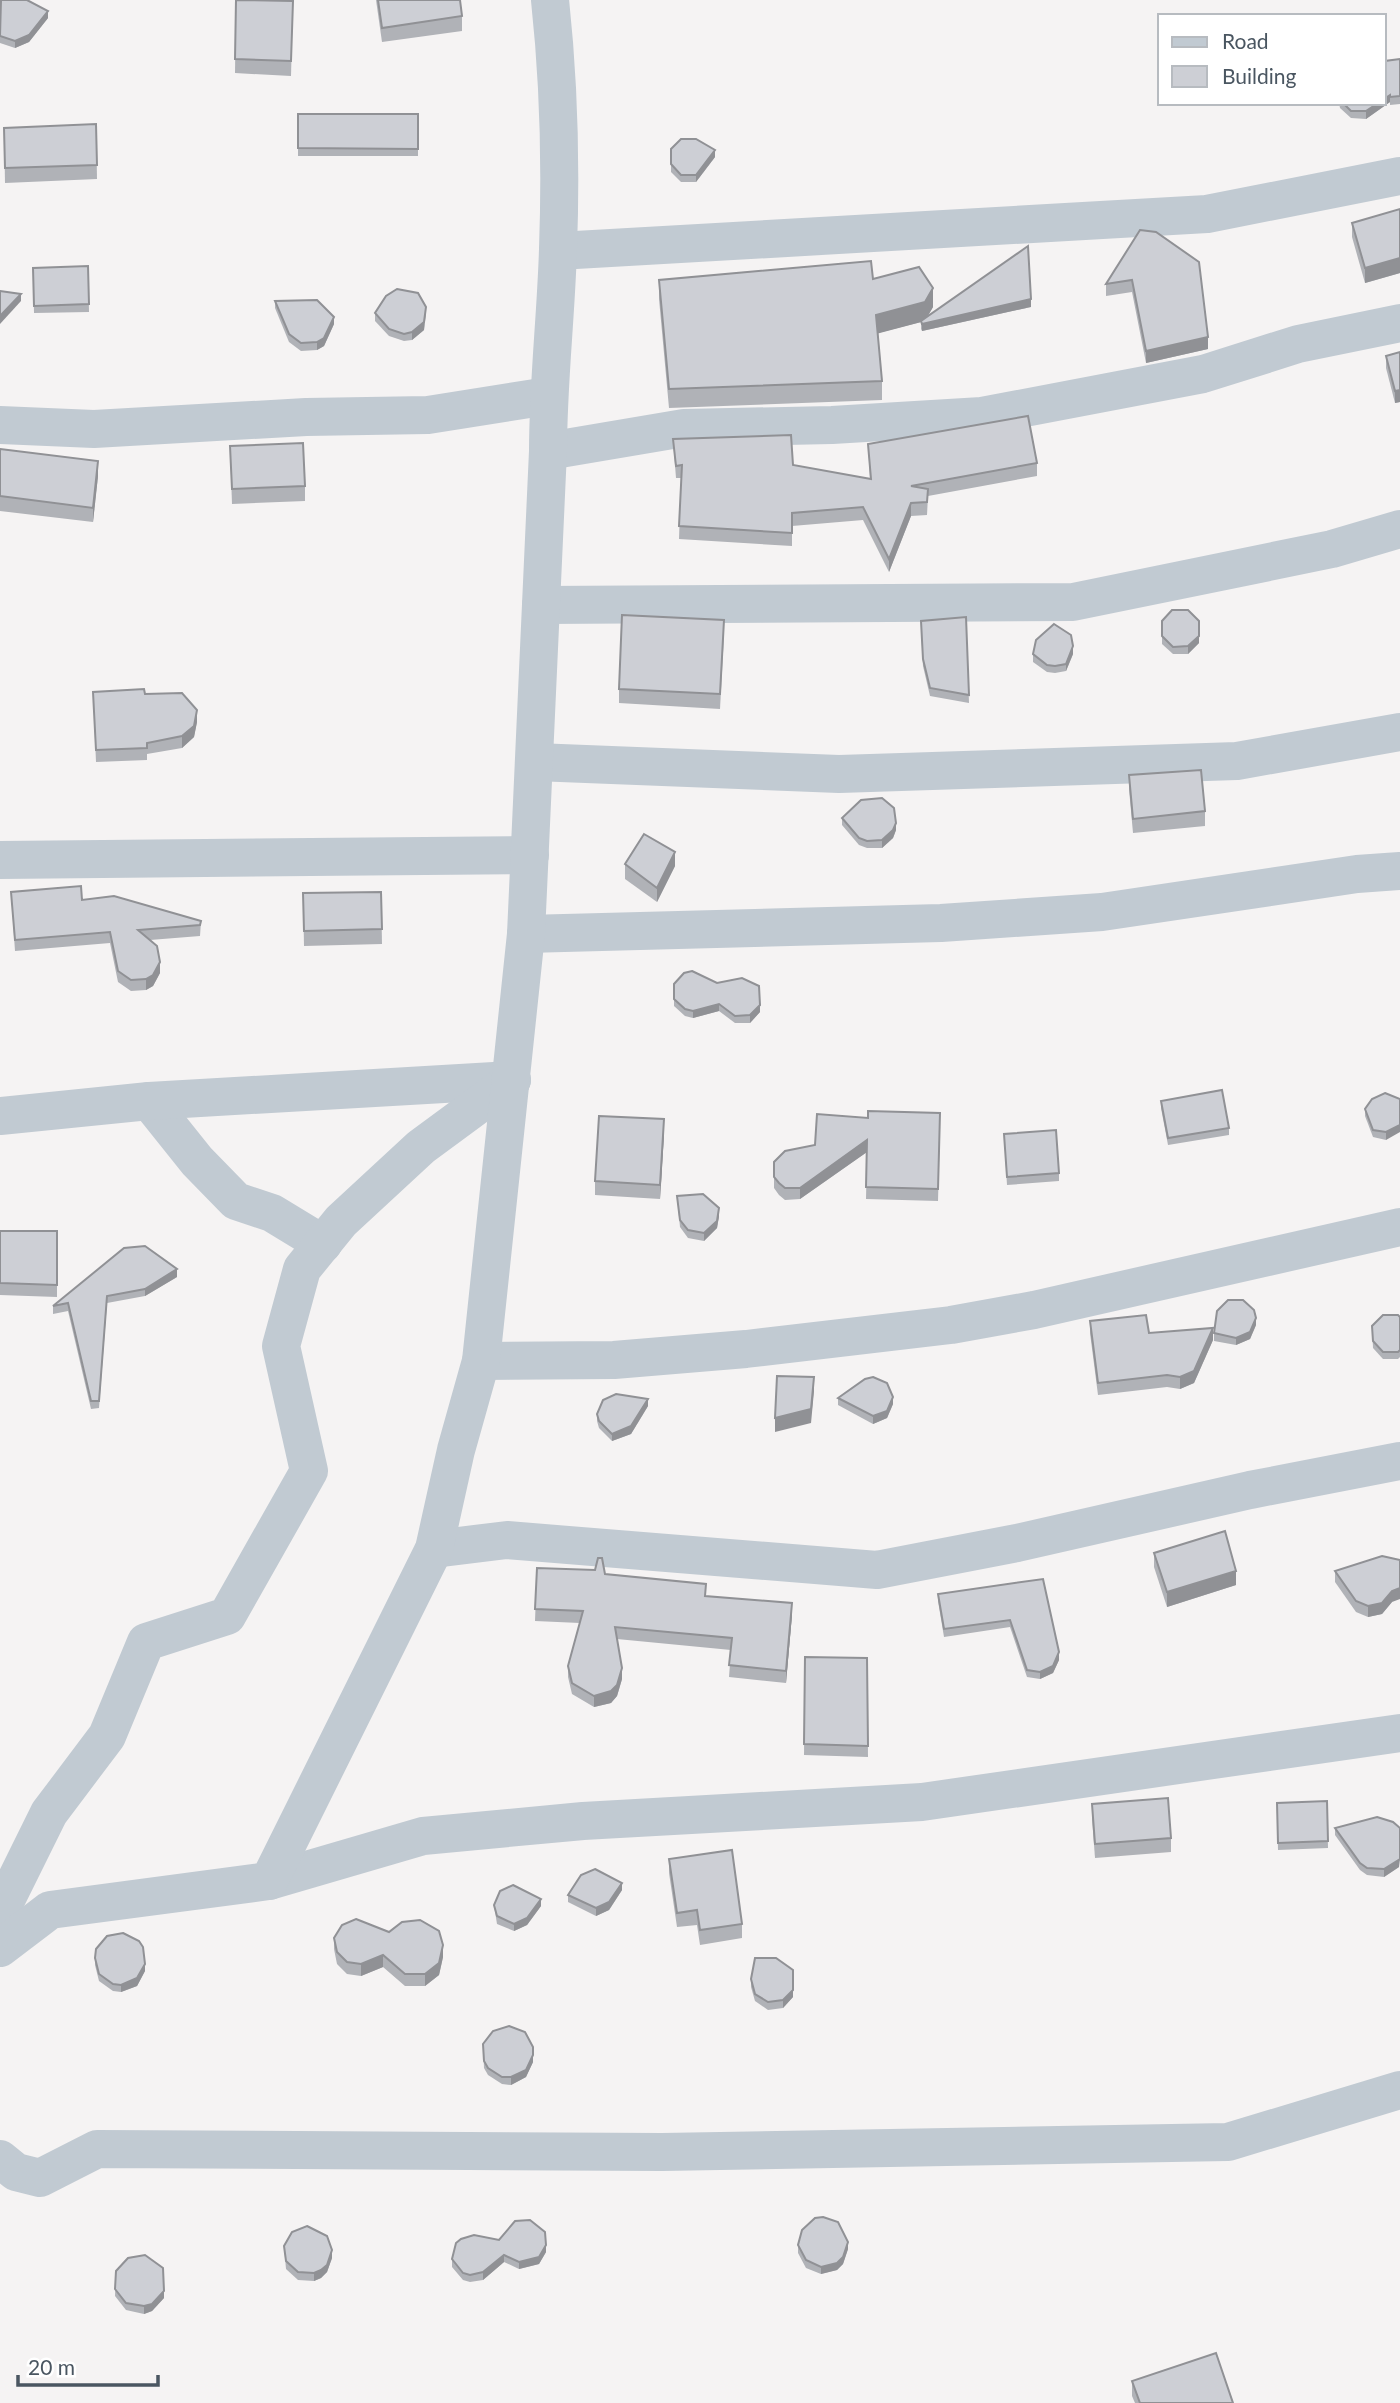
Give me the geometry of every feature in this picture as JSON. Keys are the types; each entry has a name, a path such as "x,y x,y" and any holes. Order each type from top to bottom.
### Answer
{"street":[{"path":"270,1881 434,1549 456,1450 481,1361 526,933 535,762 548,396 558,251 559,84 550,0"},
{"path":"558,251 1207,215 1400,176"},
{"path":"548,451 684,428 831,425 982,416 1203,374 1298,344 1400,323"},
{"path":"0,425 94,429 306,417 428,415 548,396"},
{"path":"541,605 1073,602 1332,550 1400,529"},
{"path":"535,762 839,774 1237,761 1400,732"},
{"path":"0,860 530,855"},
{"path":"526,933 940,923 1088,913 1357,874 1400,871"},
{"path":"0,1116 149,1101 512,1080"},
{"path":"0,1912 49,1812 107,1736 146,1642 227,1616 309,1471 281,1346 302,1269 341,1221 421,1147 512,1080"},
{"path":"149,1101 197,1161 236,1201 272,1213 323,1244"},
{"path":"481,1361 614,1360 746,1349 951,1325 1034,1310 1400,1227"},
{"path":"434,1549 507,1540 877,1570 1017,1543 1250,1490 1400,1461"},
{"path":"0,1948 50,1910 270,1881 423,1836 583,1821 922,1802 1400,1733"},
{"path":"0,2159 16,2172 40,2178 97,2149 662,2151 1228,2141 1400,2090"}],"building":[{"path":"1,0 27,0 48,11 29,35 15,41 0,36"},
{"path":"236,0 293,1 291,61 235,59"},
{"path":"378,0 460,0 462,16 382,28"},
{"path":"1400,59 1400,96 1390,95 1386,98 1386,61"},
{"path":"1345,105 1375,105 1366,111 1351,111"},
{"path":"298,114 418,114 418,149 298,148"},
{"path":"96,124 97,165 5,168 4,128"},
{"path":"681,139 696,139 715,150 696,175 681,175 671,164 671,149"},
{"path":"1400,209 1400,258 1365,268 1352,223"},
{"path":"1140,230 1156,232 1199,262 1208,337 1146,351 1132,280 1106,284"},
{"path":"1028,246 1031,299 922,324 921,321"},
{"path":"871,261 873,279 919,267 933,288 925,302 876,315 882,381 669,389 659,280"},
{"path":"88,266 89,304 34,306 33,268"},
{"path":"397,289 418,293 426,307 424,322 412,332 404,334 389,329 375,313 386,296"},
{"path":"0,291 21,294 0,316"},
{"path":"317,300 334,317 324,338 317,342 301,343 289,334 275,301"},
{"path":"1400,352 1400,390 1395,391 1386,356"},
{"path":"1028,416 1037,463 911,486 928,489 927,502 911,503 889,559 863,507 792,513 792,533 679,526 682,465 676,466 673,439 791,435 793,465 871,479 868,444"},
{"path":"303,443 305,486 232,489 230,446"},
{"path":"0,449 98,461 93,508 0,496"},
{"path":"1172,610 1188,610 1199,621 1199,636 1188,646 1173,647 1162,636 1162,621"},
{"path":"622,615 724,620 720,694 619,689"},
{"path":"966,617 969,695 930,688 923,659 921,621"},
{"path":"1054,624 1071,635 1073,646 1066,664 1055,666 1047,665 1033,654 1036,640"},
{"path":"144,689 145,694 182,693 197,710 194,726 182,736 147,743 147,748 96,750 93,692"},
{"path":"1201,770 1205,811 1133,819 1129,775"},
{"path":"882,798 894,808 896,823 893,830 882,840 867,841 859,838 842,818 861,800"},
{"path":"644,834 675,852 657,888 625,864"},
{"path":"81,886 82,900 114,896 201,921 200,925 138,930 157,946 160,962 153,975 146,979 131,980 118,971 110,932 15,940 11,892"},
{"path":"381,892 382,929 304,931 303,893"},
{"path":"692,971 717,983 742,978 759,986 760,1005 750,1015 735,1016 719,1004 693,1011 685,1009 674,999 674,984 684,973"},
{"path":"1222,1090 1229,1128 1168,1138 1161,1101"},
{"path":"1385,1093 1400,1099 1400,1125 1386,1132 1373,1130 1365,1109 1372,1099"},
{"path":"868,1111 940,1113 938,1189 866,1187 867,1140 800,1188 785,1188 774,1177 774,1162 785,1151 815,1145 817,1114 868,1118"},
{"path":"599,1116 664,1119 660,1185 595,1181"},
{"path":"1056,1130 1059,1173 1007,1177 1004,1134"},
{"path":"703,1194 719,1208 717,1221 704,1233 688,1230 680,1220 677,1196"},
{"path":"0,1231 57,1231 57,1285 0,1283"},
{"path":"145,1246 177,1269 145,1289 107,1296 99,1401 91,1401 68,1303 53,1306 124,1248"},
{"path":"1228,1300 1243,1300 1254,1310 1256,1318 1250,1332 1236,1338 1214,1333 1217,1311"},
{"path":"1146,1315 1149,1333 1213,1328 1194,1371 1180,1377 1167,1375 1098,1383 1090,1321"},
{"path":"1383,1315 1400,1317 1398,1352 1383,1352 1373,1341 1372,1326"},
{"path":"777,1376 814,1377 811,1409 775,1418"},
{"path":"873,1377 887,1383 893,1397 887,1411 873,1416 838,1398 865,1379"},
{"path":"616,1394 648,1399 631,1426 612,1434 599,1421 597,1414 603,1400"},
{"path":"1225,1531 1236,1571 1167,1592 1154,1553"},
{"path":"1382,1556 1400,1560 1400,1588 1392,1591 1382,1603 1368,1606 1356,1601 1335,1571"},
{"path":"598,1558 602,1558 605,1574 706,1584 705,1596 792,1603 786,1671 729,1665 732,1638 615,1627 622,1668 617,1685 611,1691 594,1696 572,1683 568,1666 583,1611 535,1609 537,1568 595,1570"},
{"path":"1043,1579 1059,1652 1053,1666 1040,1672 1027,1670 1010,1620 944,1629 938,1594"},
{"path":"805,1657 867,1658 868,1746 804,1744"},
{"path":"1168,1798 1171,1838 1095,1844 1092,1804"},
{"path":"1327,1801 1328,1841 1278,1843 1277,1803"},
{"path":"1377,1817 1393,1822 1400,1828 1400,1859 1384,1869 1367,1868 1360,1863 1335,1828"},
{"path":"732,1850 742,1924 700,1930 697,1910 677,1913 669,1859"},
{"path":"595,1869 622,1883 609,1902 596,1908 568,1895 581,1875"},
{"path":"513,1885 541,1899 527,1918 514,1924 497,1916 494,1905 500,1891"},
{"path":"356,1919 389,1932 402,1922 420,1920 439,1931 443,1945 439,1963 425,1974 405,1974 383,1955 361,1964 347,1962 337,1952 334,1938 342,1925"},
{"path":"123,1933 139,1941 143,1947 145,1964 137,1978 121,1985 113,1984 99,1974 95,1958 96,1949 107,1936"},
{"path":"755,1958 776,1958 793,1970 793,1990 783,2000 768,2002 755,1994 751,1979"},
{"path":"509,2026 525,2032 533,2047 533,2055 526,2070 511,2077 502,2077 488,2068 484,2061 483,2044 493,2031"},
{"path":"823,2217 838,2222 848,2242 843,2257 837,2263 821,2267 806,2260 798,2245 802,2230 815,2218"},
{"path":"530,2220 545,2232 546,2245 539,2257 519,2262 504,2255 483,2272 470,2275 463,2273 452,2259 456,2243 461,2239 474,2235 499,2240 515,2221"},
{"path":"307,2226 327,2236 332,2250 327,2265 314,2273 298,2272 286,2261 284,2246 292,2232"},
{"path":"145,2255 163,2268 164,2291 152,2304 144,2306 126,2303 115,2289 116,2271 128,2258"},
{"path":"1216,2353 1233,2403 1140,2403 1132,2381"}]}
